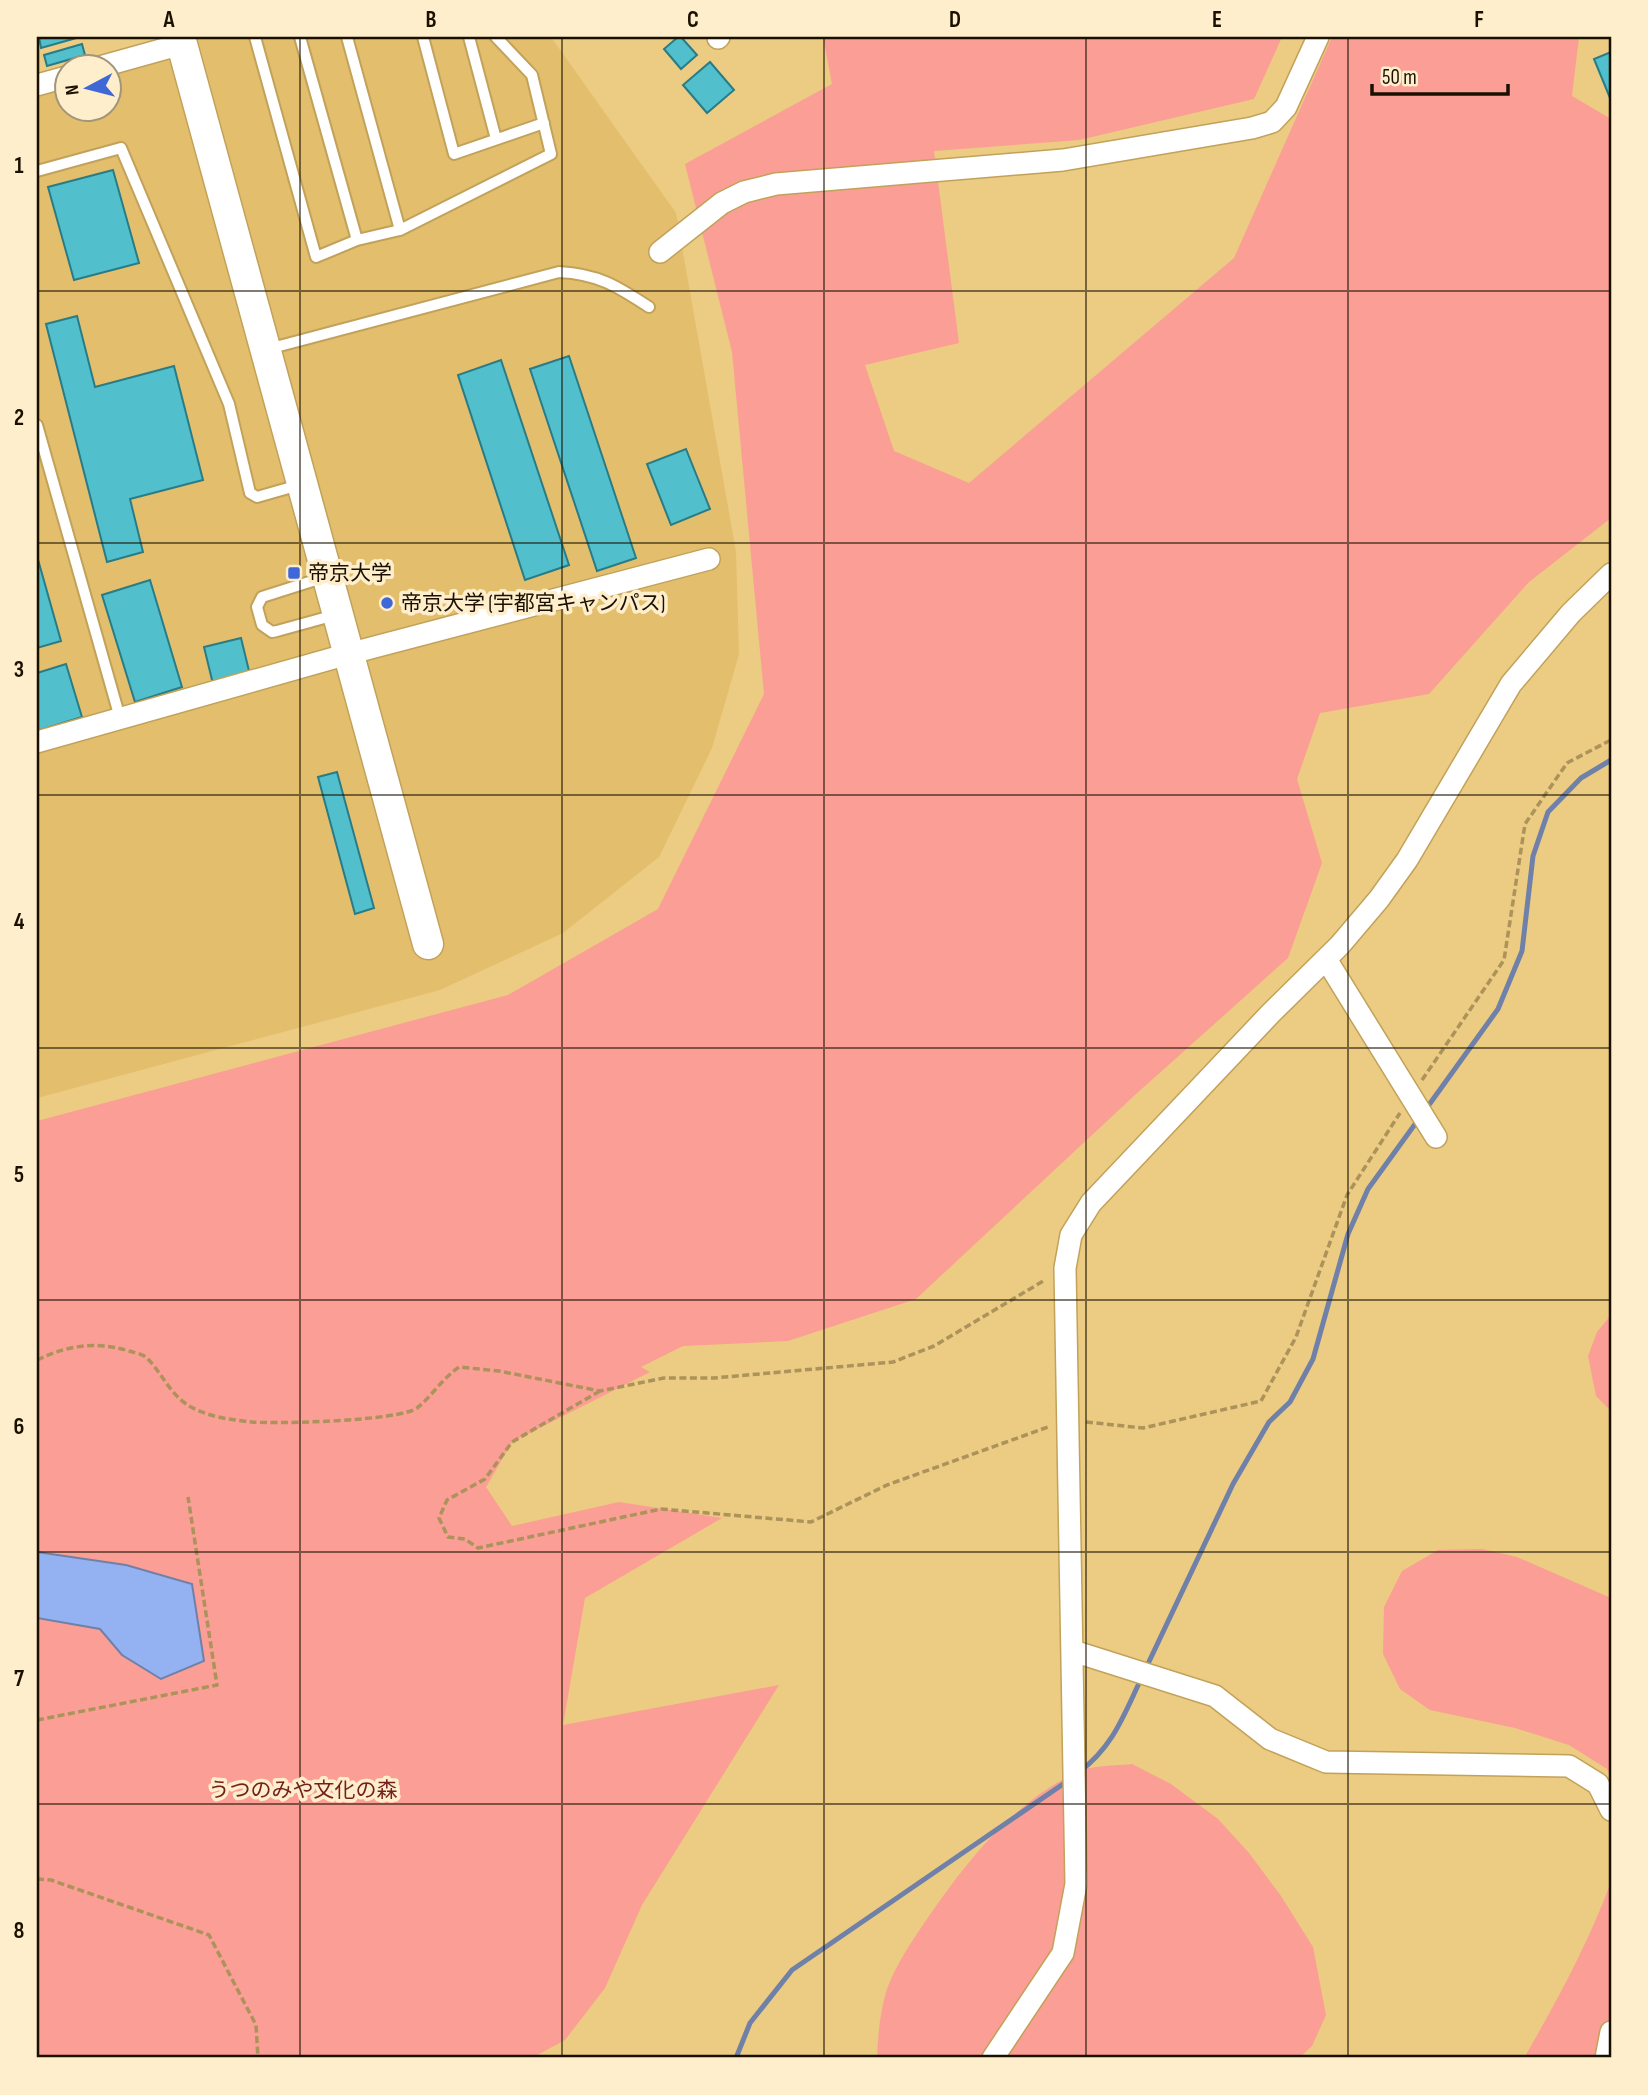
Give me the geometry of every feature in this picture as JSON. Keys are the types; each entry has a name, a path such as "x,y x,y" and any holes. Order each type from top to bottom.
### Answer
{"street":[{"path":"660,252 722,203 744,192 776,184 1063,160 1240,130 1272,122 1286,107 1318,37"},
{"path":"122,60 181,40 428,944"},
{"path":"37,742 348,654 709,559"},
{"path":"993,2058 1063,1954 1076,1884 1065,1268 1071,1235 1091,1203 1326,959 1379,899 1407,860 1511,684 1571,613 1611,573"},
{"path":"1326,959 1436,1137"},
{"path":"1073,1651 1215,1696 1270,1740 1326,1762 1569,1766 1598,1784 1611,1810"},
{"path":"1606,2058 1611,2032"}],"lane":[{"path":"255,37 316,257 357,240 400,230 551,154 532,75 496,37"},
{"path":"300,37 357,240"},
{"path":"347,37 400,230"},
{"path":"423,37 454,153 544,123"},
{"path":"469,37 496,139"},
{"path":"37,171 121,148 229,404 250,493 257,497 302,484"},
{"path":"265,349 559,272 583,273 616,285 649,307"},
{"path":"37,425 120,718"},
{"path":"327,577 262,597 257,607 262,625 272,632 337,614"}],"path":[{"path":"37,1360 60,1349 107,1344 146,1357 170,1390 189,1406 222,1418 254,1422 364,1418 401,1414 416,1408 443,1378 459,1367 499,1371 600,1391 664,1378 714,1378 893,1362 934,1346 1065,1268"},
{"path":"37,1720 217,1685 188,1496"},
{"path":"37,1879 51,1880 209,1935 256,2025 258,2058"}],"shaded area":[{"name":"帝京大学 (宇都宮キャンパス)","path":"192,37 551,37 676,213 736,552 739,654 712,748 659,857 563,933 440,990 37,1098 37,96 52,92 52,122 122,122 122,72 195,52"}],"green space":[{"name":"うつのみや文化の森","path":"823,37 1282,37 1254,99 1079,140 934,151 959,343 865,365 894,451 969,483 1234,258 1332,37 1579,37 1572,96 1611,119 1611,518 1529,582 1429,694 1320,713 1297,779 1322,863 1288,958 1135,1095 916,1299 788,1341 683,1346 641,1367 650,1372 512,1442 486,1487 512,1526 619,1502 722,1518 585,1598 563,1725 779,1685 642,1905 605,1988 565,2040 532,2058 37,2058 37,1121 508,995 658,909 764,694 732,352 685,164 832,84"},
{"path":"1611,1315 1611,1411 1596,1396 1588,1356 1597,1332"},
{"path":"1482,1549 1517,1557 1611,1598 1611,1776 1607,1769 1569,1745 1515,1728 1430,1710 1400,1689 1383,1654 1384,1607 1402,1571 1438,1550"},
{"path":"1132,1764 1171,1784 1218,1819 1249,1853 1281,1896 1313,1947 1326,2015 1312,2046 1299,2058 877,2058 883,2006 895,1971 927,1919 975,1855 1013,1816 1055,1784 1085,1769"},
{"path":"1611,1882 1611,2058 1524,2058 1571,1972"}],"water":[{"path":"37,1552 126,1565 192,1584 204,1661 161,1679 122,1655 100,1629 37,1618"}],"building":[{"path":"39,37 80,37 41,48"},
{"path":"678,37 697,55 681,69 664,49"},
{"path":"82,44 84,52 54,52"},
{"path":"1611,52 1611,98 1610,98 1594,59"},
{"path":"52,53 52,65 47,66 44,55"},
{"path":"710,62 734,90 707,113 683,85"},
{"path":"113,170 139,263 74,280 48,187"},
{"path":"77,316 95,387 174,366 203,480 130,499 143,552 107,562 46,324"},
{"path":"569,356 636,558 597,571 530,369"},
{"path":"501,360 569,565 525,580 458,375"},
{"path":"686,449 710,509 671,525 647,464"},
{"path":"37,556 61,641 37,648"},
{"path":"150,580 182,687 135,702 102,595"},
{"path":"241,638 250,675 213,684 204,647"},
{"path":"66,664 82,717 37,731 37,673"},
{"path":"337,772 374,908 355,914 318,777"}],"waterway":[{"path":"1426,1109 1498,1009 1522,951 1533,856 1548,812 1581,778 1611,760"},
{"path":"1146,1668 1233,1484 1269,1422 1290,1402 1313,1359 1348,1234 1368,1189 1418,1120"},
{"path":"1079,1772 1110,1740 1142,1677"},
{"path":"736,2058 750,2023 792,1970 1069,1780"}],"place":[{"name":"帝京大学","path":"294,573"},
{"name":"帝京大学 (宇都宮キャンパス)","path":"387,603"}]}
